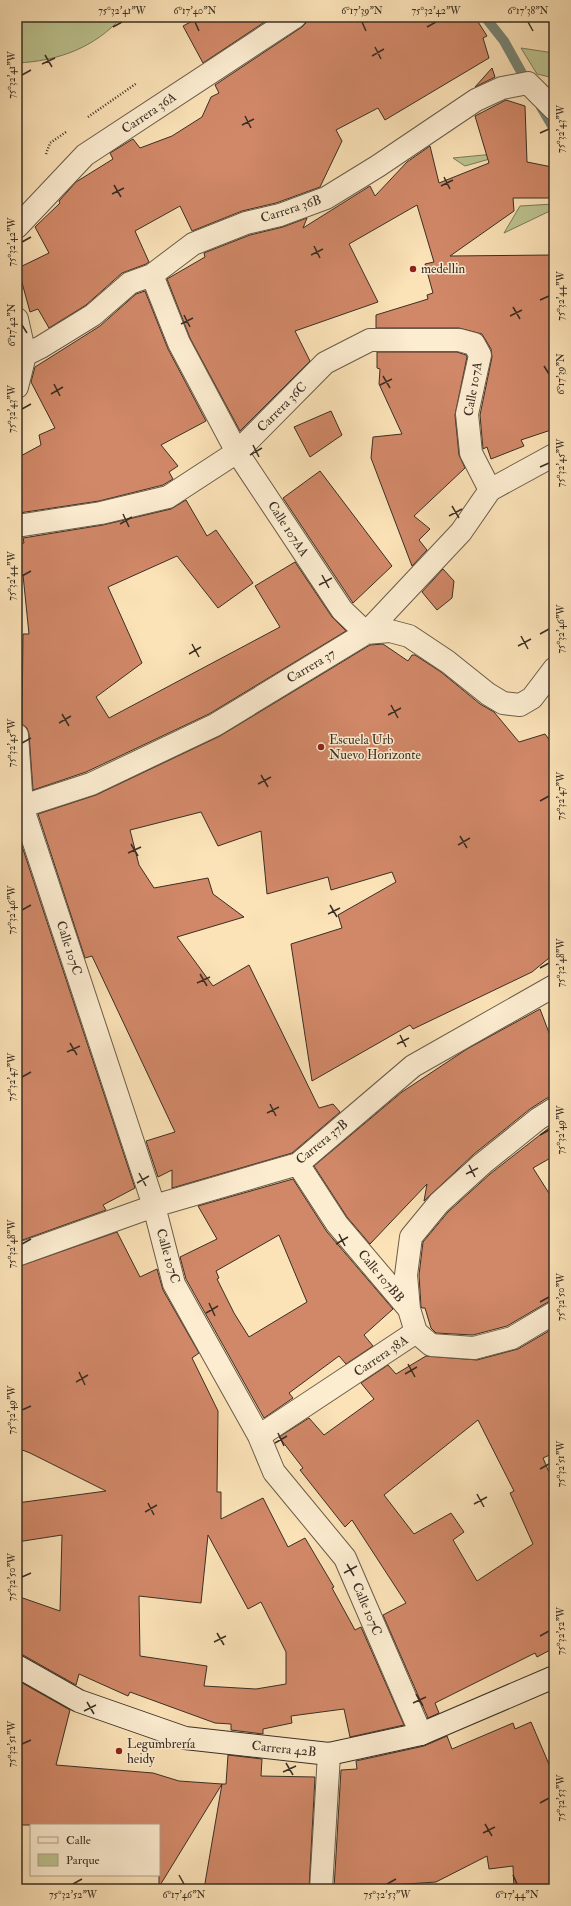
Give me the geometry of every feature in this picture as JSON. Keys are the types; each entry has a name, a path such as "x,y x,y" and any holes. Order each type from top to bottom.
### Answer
{"street":[{"name":"Carrera 36A","path":"17,227 85,155 295,17"},
{"name":"Carrera 36B","path":"25,355 41,347 94,314 130,283 152,275 194,244 246,223 280,215 326,198 378,166 476,100 502,88 528,84 554,109"},
{"name":"Calle 107AA","path":"152,275 179,342 237,452 342,610 366,633"},
{"path":"17,319 25,355 17,387"},
{"name":"Carrera 36C","path":"17,526 101,513 168,497 237,452 325,363 370,340 459,340 474,344 480,355"},
{"name":"Calle 107A","path":"480,355 467,414 471,453 490,490"},
{"name":"Carrera 37","path":"19,807 91,784 215,725 366,633 461,532 490,490 554,455"},
{"path":"366,633 390,631 409,636 448,662 488,694 503,703 520,705 532,698 554,669"},
{"name":"Calle 107C","path":"17,735 19,807 154,1206 174,1284 259,1436 274,1472 345,1558 422,1734"},
{"name":"Carrera 37B","path":"17,1255 154,1206 298,1164 413,1066 554,986"},
{"path":"416,1332 409,1310 406,1275 411,1237 439,1203 482,1164 538,1120 554,1110"},
{"name":"Calle 107BB","path":"298,1164 337,1224 409,1310"},
{"name":"Carrera 38A","path":"259,1436 416,1332 431,1345 474,1348 512,1338 554,1313"},
{"name":"Carrera 42B","path":"17,1666 79,1701 185,1738 329,1754 422,1734 554,1677"},
{"path":"320,1889 329,1754"}],"green space":[{"path":"17,17 122,17 100,37 74,51 47,59 17,63"},
{"path":"521,48 554,53 554,78 537,74"},
{"path":"514,152 465,166 453,158"},
{"path":"554,204 554,209 504,233 520,206"}],"building":[{"path":"200,17 272,17 203,63 183,26"},
{"path":"307,17 475,17 487,36 483,38 489,58 385,120 378,108 336,130 342,141 320,187 276,203 242,211 192,231 180,206 135,231 149,262 122,273 86,305 49,328 38,309 30,312 18,268 49,253 35,227 60,203 59,201 76,182 113,159 110,153 133,139 140,148 172,136 202,117 211,97 219,93 215,85 302,27 306,23"},
{"path":"492,68 495,77 475,87"},
{"path":"506,100 525,106 527,162 552,167 554,198 513,198 514,211 450,256 554,255 554,429 521,440 524,446 491,459 487,447 483,449 480,415 492,357 491,349 482,334 459,328 376,328 376,315 428,299 427,295 433,293 425,264 434,262 417,205 349,244 378,302 295,331 310,361 240,431 190,338 167,279 205,257 204,253 250,235 283,227 307,218 303,228 370,186 375,196 407,162 430,146 439,183 489,163 475,116"},
{"path":"145,291 168,349 206,421 161,445 178,466 169,472 173,479 163,485 99,501 19,513 17,499 17,458 41,445 39,435 55,428 31,382 35,367 100,326 136,294"},
{"path":"377,352 457,352 466,355 467,357 455,415 459,455 465,468 414,516 430,529 419,540 427,550 412,566 371,458 373,437 402,434 379,384 380,369 377,368"},
{"path":"331,411 342,435 310,457 294,427"},
{"path":"320,471 392,566 353,603 283,498"},
{"path":"186,500 207,536 216,530 253,583 218,608 177,556 108,587 142,663 96,697 109,718 280,627 255,586 295,562 332,617 346,631 209,714 86,772 33,790 29,734 27,728 22,724 23,634 29,634 23,575 19,575 17,544 24,543 23,538 103,525 171,509"},
{"path":"443,569 454,581 452,598 437,610 422,592"},
{"path":"383,644 408,661 412,655 415,655 441,672 480,704 494,712 519,742 545,734 554,746 554,954 532,972 413,1029 410,1025 312,1081 291,944 342,928 338,915 396,882 392,872 331,890 328,877 267,894 261,831 218,846 201,812 130,830 139,865 154,888 208,878 213,894 244,917 177,937 213,986 249,965 319,1108 333,1104 340,1112 292,1153 172,1188 172,1170 158,1177 146,1141 175,1132 92,956 85,958 38,814 96,795 220,736 370,645"},
{"path":"17,831 135,1188 103,1205 106,1210 17,1242"},
{"path":"540,1009 554,1046 554,1097 547,1098 530,1109 474,1154 424,1201 427,1184 370,1244 347,1217 314,1166 402,1092 467,1049"},
{"path":"554,1124 554,1156 533,1168 554,1201 554,1301 548,1302 507,1326 473,1335 436,1333 431,1328 425,1308 421,1307 419,1275 423,1242 448,1212 490,1174"},
{"path":"293,1179 327,1232 393,1309 364,1335 373,1346 346,1364 339,1356 289,1393 293,1398 264,1418 186,1279 180,1257 217,1239 198,1206","holes":["279,1235 307,1302 249,1337 234,1313 217,1279 219,1278 216,1271"]},
{"path":"117,1232 140,1277 157,1269 163,1290 199,1353 192,1358 218,1411 217,1492 221,1492 221,1519 263,1498 288,1547 305,1538 334,1587 332,1588 355,1630 361,1627 404,1725 350,1737 344,1709 291,1716 292,1723 263,1729 263,1734 231,1730 231,1724 215,1723 130,1692 128,1696 79,1674 76,1685 23,1655 17,1654 17,1596 60,1611 62,1535 17,1542 17,1503 106,1491 17,1448 17,1267","holes":["208,1535 248,1609 261,1602 286,1652 286,1684 256,1689 204,1686 207,1666 140,1656 139,1596 201,1603"]},
{"path":"554,1328 554,1453 543,1458 554,1484 554,1648 537,1657 535,1653 435,1703 439,1713 428,1718 383,1615 406,1603 352,1520 345,1527 300,1470 303,1468 279,1437 309,1418 324,1435 374,1399 361,1383 388,1365 396,1374 426,1356 477,1360 518,1349","holes":["478,1420 514,1491 510,1493 533,1544 477,1581 453,1540 464,1532 451,1513 414,1534 384,1495"]},
{"path":"17,1680 70,1710 56,1765 153,1773 179,1781 222,1784 159,1887 160,1824 17,1825"},
{"path":"531,1722 554,1776 554,1884 514,1889 513,1866 489,1869 487,1856 436,1882 392,1885 392,1889 334,1889 341,1770 357,1769 356,1761 424,1746 447,1736 452,1749 513,1723 515,1729"},
{"path":"228,1755 262,1759 261,1776 315,1777 309,1889 204,1889 222,1784 226,1784"}],"waterway":[{"path":"485,17 504,41 528,84"},
{"path":"541,107 554,129"}],"place":[{"name":"medellin","path":"413,269"},
{"name":"Escuela Urb Nuevo Horizonte","path":"321,747"},
{"name":"Legumbrería heidy","path":"119,1751"}]}
